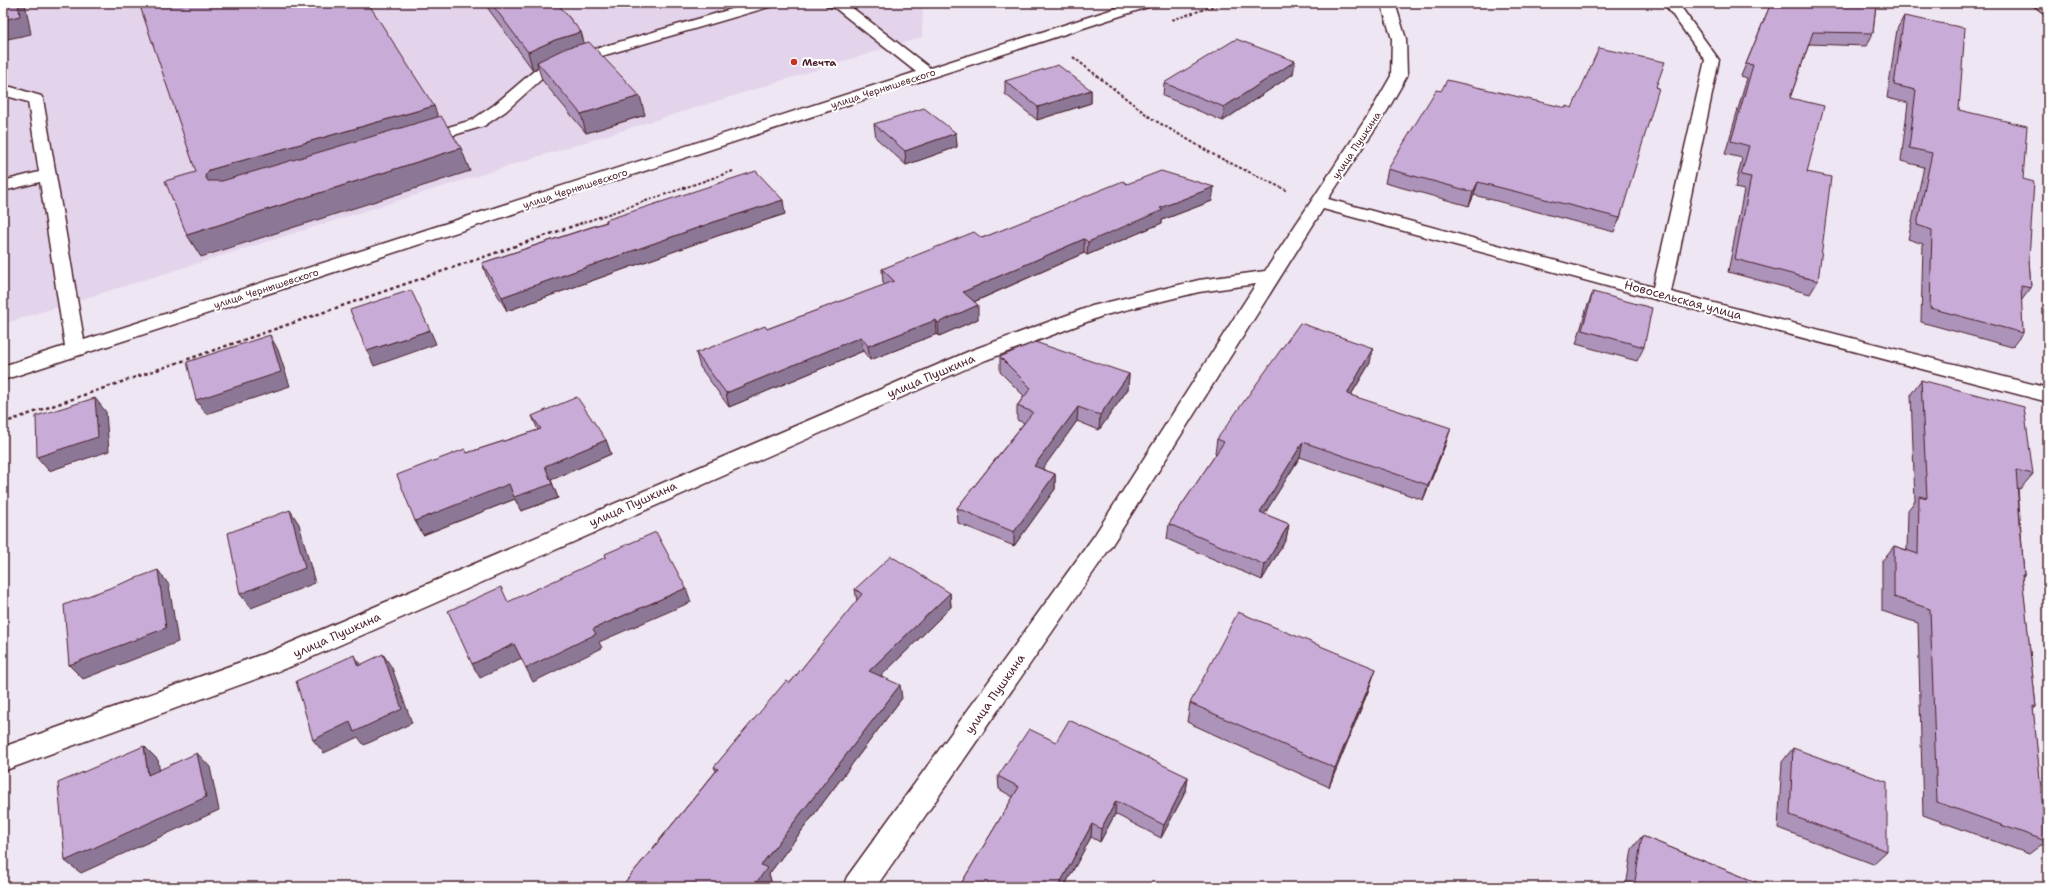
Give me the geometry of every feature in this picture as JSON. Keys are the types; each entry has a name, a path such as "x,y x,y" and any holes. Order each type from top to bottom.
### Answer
{"street":[{"path":"410,144 478,123 500,108 540,73 566,62 767,3"},
{"path":"832,3 840,5 928,74"},
{"name":"улица Чернышевского","path":"3,373 1146,3"},
{"name":"улица Пушкина","path":"858,887 1102,542 1318,202 1379,111 1399,76 1399,38 1388,3"},
{"path":"1661,295 1712,60 1671,3"},
{"path":"2038,3 2048,9"},
{"path":"3,92 11,92 36,99 76,350"},
{"path":"3,186 48,175"},
{"name":"Новосельская улица","path":"1318,202 1661,295 2048,395"},
{"name":"улица Пушкина","path":"3,759 283,658 979,355 1099,310 1199,286 1271,276"}],"path":[{"path":"1070,54 1151,118 1220,159 1273,186 1318,202"},
{"path":"3,423 739,168"}],"shaded area":[{"path":"3,3 923,3 922,37 3,324"}],"building":[{"path":"3,3 18,3 20,16 3,20"},
{"path":"139,3 368,3 434,106 209,170 205,176 208,181 222,181 441,116 461,148 187,235 165,181 196,172"},
{"path":"491,3 557,3 581,32 555,40 528,52"},
{"path":"1771,3 1876,3 1873,33 1813,32 1790,98 1824,106 1807,172 1831,177 1818,281 1735,259 1751,177 1741,175 1749,146 1731,141 1753,65 1746,64"},
{"path":"1904,16 1965,28 1959,110 2027,126 2023,179 2034,182 2029,259 2031,288 2021,286 2023,333 1930,308 1932,230 1917,225 1932,153 1909,148 1916,90 1894,85"},
{"path":"1236,39 1295,61 1224,107 1164,83"},
{"path":"589,42 640,96 581,114 537,62 566,48"},
{"path":"1599,48 1665,62 1656,87 1659,88 1620,218 1478,182 1473,192 1388,169 1436,90 1441,91 1447,80 1566,108 1566,106 1572,108"},
{"path":"1058,65 1091,90 1038,107 1005,81"},
{"path":"924,108 956,133 905,151 874,124"},
{"path":"756,171 783,200 714,222 502,297 482,263 607,222 606,220"},
{"path":"1161,171 1214,187 1160,208 1163,210 1088,242 1084,239 963,292 978,305 938,323 936,320 868,346 861,337 726,393 696,353 765,326 767,329 894,281 882,269 974,232 982,238 1123,181 1127,184"},
{"path":"411,290 430,330 367,351 350,310"},
{"path":"1593,292 1652,308 1644,347 1582,330"},
{"path":"1300,323 1373,348 1347,394 1451,428 1428,485 1303,442 1260,512 1289,524 1265,565 1169,524 1224,442 1217,439"},
{"path":"270,335 281,372 196,400 187,362"},
{"path":"1035,342 1129,374 1100,415 1078,407 1034,466 1055,474 1014,532 957,508 1033,412 1017,406 1031,388 1000,357"},
{"path":"1921,380 2024,407 2033,474 2016,470 2024,575 2022,575 2036,707 2033,706 2046,841 1937,802 1930,609 1894,597 1894,546 1918,554 1919,496 1927,498"},
{"path":"577,397 606,440 545,466 552,484 514,497 509,484 415,521 397,475 465,449 467,453 541,429 532,416"},
{"path":"95,398 98,437 37,457 36,416"},
{"path":"290,510 305,568 240,594 228,533"},
{"path":"656,532 686,588 593,629 596,634 526,668 514,644 472,664 448,611 501,587 508,602 606,557 605,554"},
{"path":"891,556 950,593 869,671 900,685 761,865 767,868 753,887 621,887 718,769 714,767 786,681 790,683 862,594 855,589"},
{"path":"158,570 166,628 69,665 64,605"},
{"path":"1238,612 1376,669 1335,768 1190,703"},
{"path":"383,654 402,709 354,732 350,722 313,740 296,681 354,655 358,666"},
{"path":"1069,720 1188,777 1164,825 1116,801 1101,829 1092,824 1058,887 959,887 1019,787 998,776 1029,729 1056,742"},
{"path":"144,746 148,775 197,753 206,797 65,861 58,783"},
{"path":"1793,748 1887,782 1887,851 1790,815"},
{"path":"1642,836 1768,887 1634,887"}],"place":[{"name":"Мечта","path":"794,62"}]}
